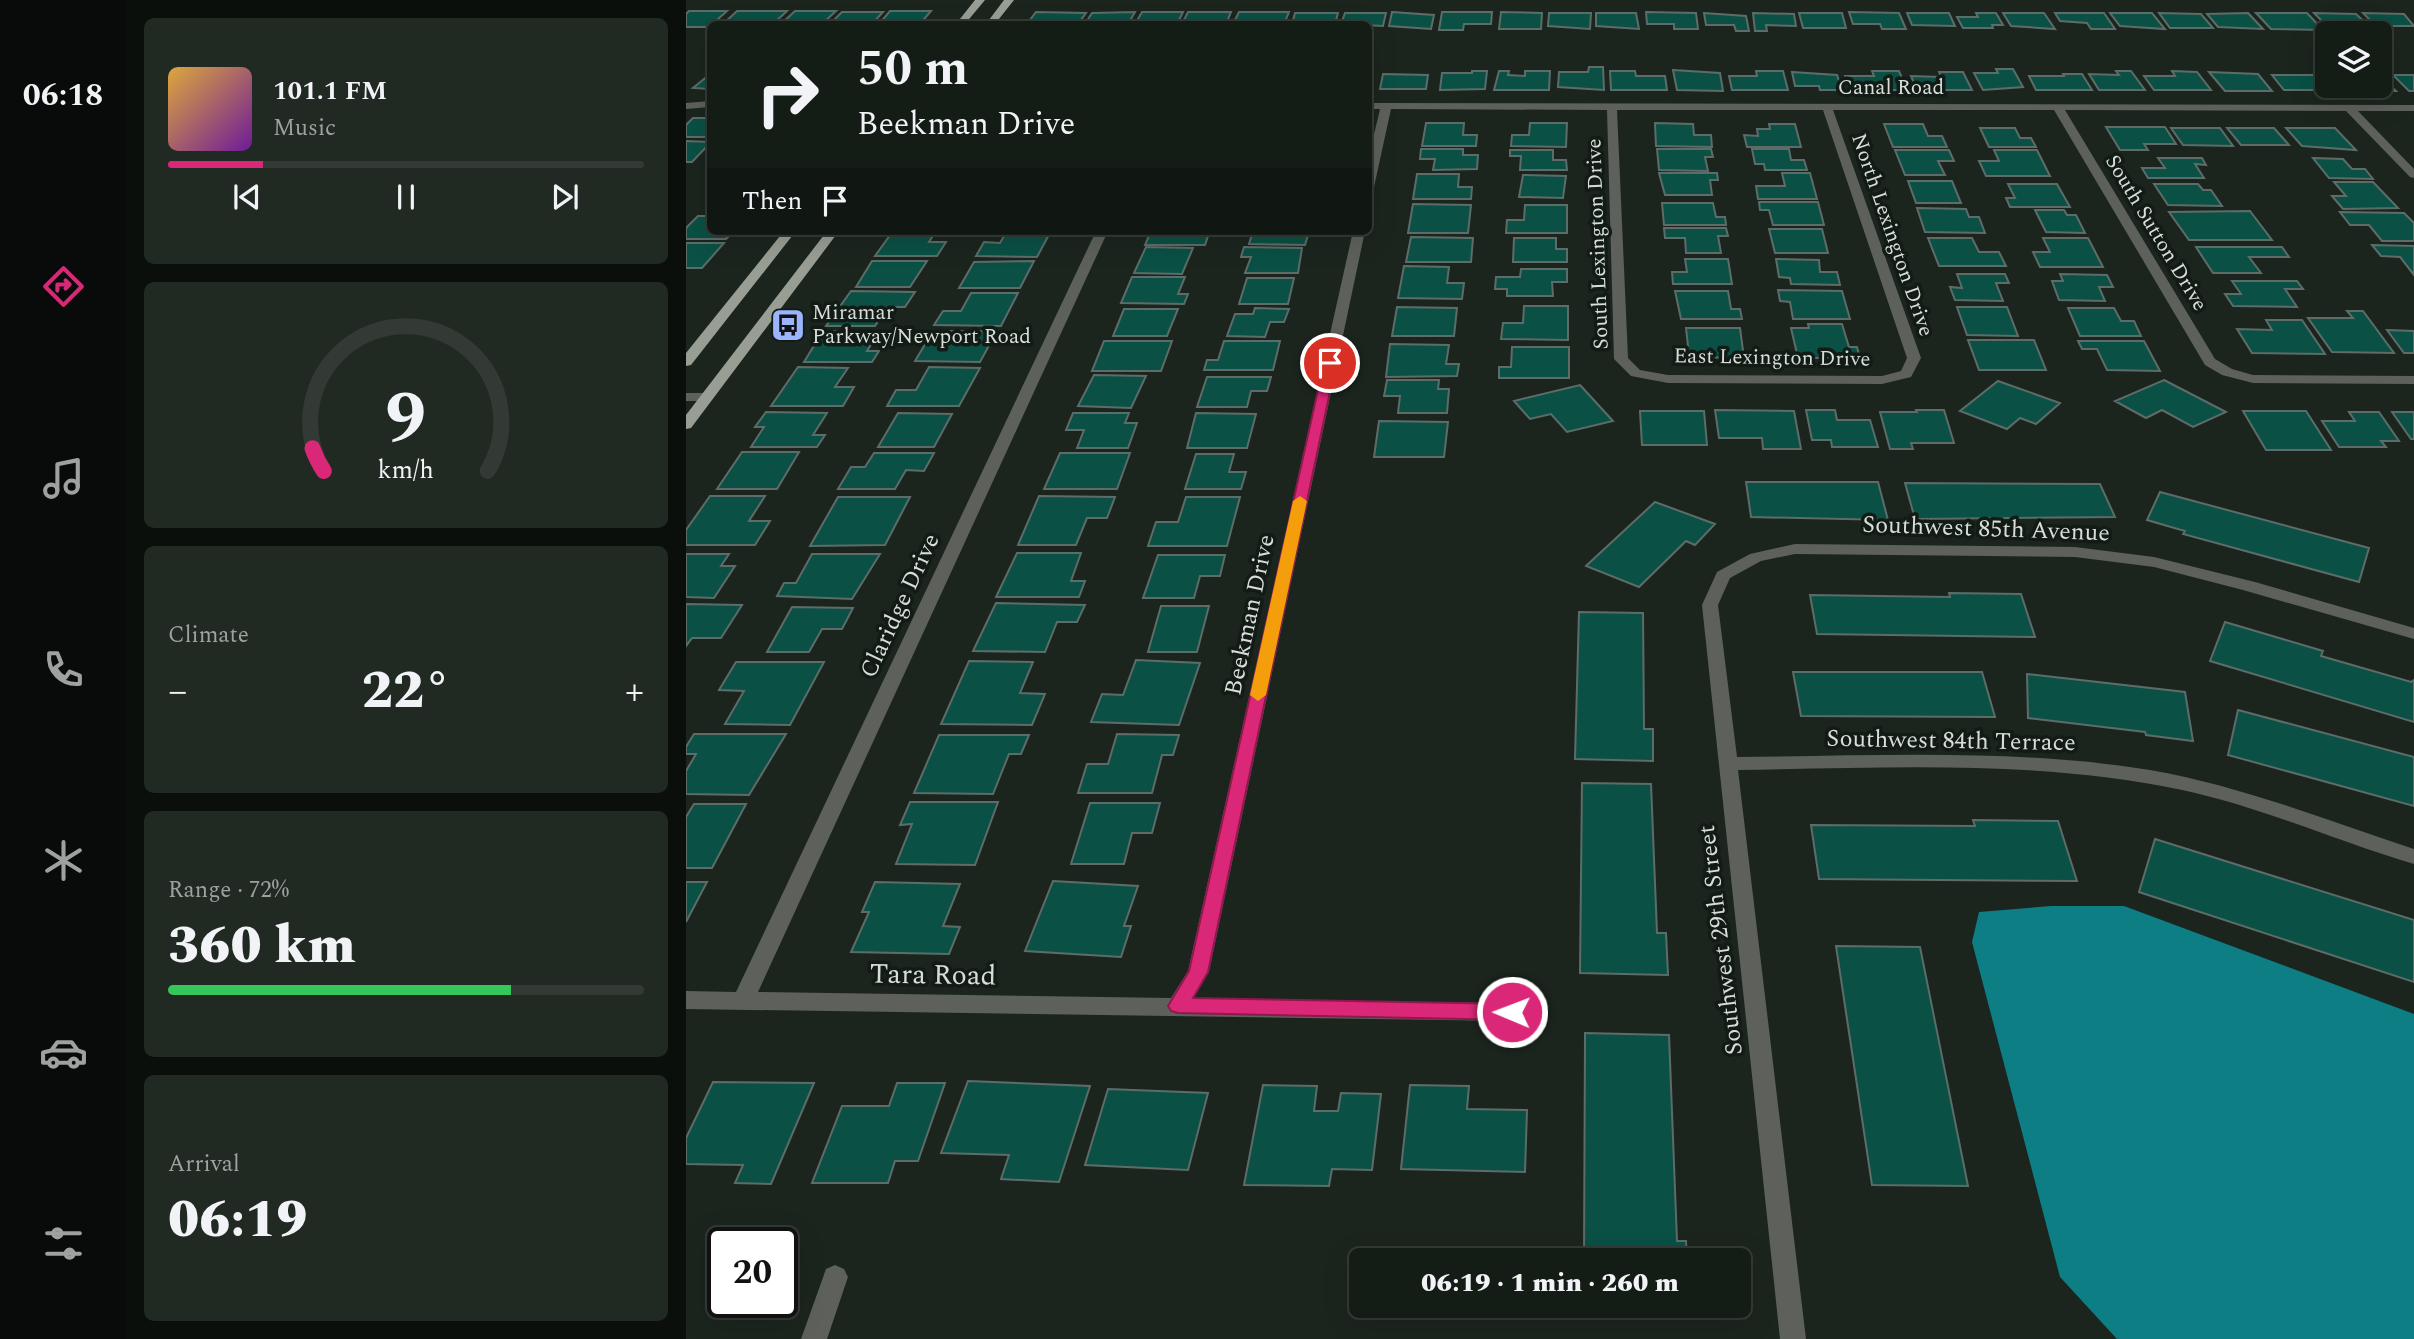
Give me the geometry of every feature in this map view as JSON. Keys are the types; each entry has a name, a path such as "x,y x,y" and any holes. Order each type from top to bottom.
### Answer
{"main road":[{"path":"963,21 981,0"},
{"path":"992,21 1009,0"},
{"path":"686,362 787,235"},
{"path":"686,425 829,235"}],"street":[{"path":"686,106 707,104"},
{"name":"Canal Road","path":"1372,106 2414,108"},
{"path":"1372,169 1386,106"},
{"name":"South Lexington Drive","path":"1612,106 1621,359 1636,373"},
{"name":"North Lexington Drive","path":"1827,107 1914,358 1906,374"},
{"name":"South Sutton Drive","path":"2058,108 2210,362 2227,372 2253,379 2414,380"},
{"path":"2350,108 2414,175"},
{"name":"Claridge Drive","path":"743,1001 1100,235"},
{"name":"Beekman Drive","path":"1178,1006 1198,972 1358,235"},
{"name":"East Lexington Drive","path":"1636,373 1668,379 1882,380 1906,374"},
{"path":"686,397 707,397"},
{"name":"Southwest 85th Avenue","path":"1756,557 1794,549 2075,552 2154,562 2249,586 2414,634"},
{"name":"Southwest 29th Street","path":"1756,557 1723,575 1710,605 1793,1339"},
{"name":"Southwest 84th Terrace","path":"1727,764 2006,762 2073,766 2153,777 2227,795 2414,857"},
{"name":"Tara Road","path":"686,1000 1512,1012"},
{"path":"814,1339 835,1277"}],"water":[{"path":"2051,906 2124,906 2414,1014 2414,1339 2117,1339 2060,1277 1972,942 1979,912"}],"building":[{"path":"689,11 727,11 716,21 707,21 707,27 686,27 686,14"},
{"path":"737,11 787,11 776,21 726,21"},
{"path":"795,11 836,11 825,21 784,21"},
{"path":"890,11 931,11 923,21 882,21"},
{"path":"842,12 883,12 875,21 833,21"},
{"path":"1036,12 1086,13 1080,21 1029,21"},
{"path":"1135,12 1130,21 1087,21 1092,13"},
{"path":"1142,12 1183,12 1178,21 1137,21"},
{"path":"1188,12 1231,12 1227,21 1184,21"},
{"path":"1239,12 1289,12 1285,21 1234,21"},
{"path":"1392,12 1434,15 1431,29 1389,26"},
{"path":"1442,12 1492,12 1491,24 1464,24 1463,30 1439,30"},
{"path":"1501,12 1542,13 1541,29 1499,29"},
{"path":"1646,12 1696,13 1698,29 1674,29 1674,24 1647,24"},
{"path":"1849,12 1899,13 1906,29 1882,29 1880,24 1853,24"},
{"path":"1295,13 1338,13 1336,21 1293,21"},
{"path":"1345,13 1386,13 1383,26 1372,25 1372,21 1342,21"},
{"path":"1549,13 1591,13 1590,29 1548,26"},
{"path":"1596,13 1636,13 1639,29 1596,26"},
{"path":"1704,13 1746,16 1749,31 1736,31 1734,25 1706,25"},
{"path":"1753,13 1794,14 1796,26 1766,25 1767,31 1755,31"},
{"path":"1799,13 1842,13 1846,28 1803,28"},
{"path":"1907,13 1949,13 1955,26 1912,25"},
{"path":"1976,13 1996,13 2003,25 1992,25 1993,28 1963,28 1957,17 1978,17"},
{"path":"2003,13 2044,13 2055,29 2011,26"},
{"path":"2055,13 2104,13 2115,29 2091,29 2087,23 2060,21"},
{"path":"2110,13 2152,13 2165,29 2120,26"},
{"path":"2159,13 2201,14 2213,28 2170,28"},
{"path":"2248,13 2263,29 2218,27 2207,14"},
{"path":"2256,13 2307,13 2315,22 2315,30 2271,29"},
{"path":"2314,13 2356,14 2363,21 2322,21"},
{"path":"2363,13 2404,14 2414,26 2392,26 2392,21 2371,21"},
{"path":"1589,67 1603,67 1604,90 1558,87 1559,72 1588,72"},
{"path":"1996,69 2013,69 2023,87 1983,90 1974,73 1998,73"},
{"path":"1673,70 1720,73 1723,91 1677,90"},
{"path":"1487,71 1485,89 1440,90 1442,73"},
{"path":"1499,71 1509,71 1508,75 1525,76 1525,71 1550,71 1549,90 1494,90"},
{"path":"1610,71 1635,71 1636,76 1665,76 1667,90 1611,90"},
{"path":"1756,71 1783,71 1788,90 1732,90 1729,76 1757,76"},
{"path":"1872,71 1899,71 1907,90 1850,90 1845,76 1874,76"},
{"path":"2116,71 2131,71 2145,90 2099,90 2089,74 2119,75"},
{"path":"2172,71 2197,72 2211,90 2154,90 2144,76 2175,76"},
{"path":"1792,72 1837,75 1842,90 1795,86"},
{"path":"1939,72 1963,72 1972,90 1917,90 1911,76 1941,77"},
{"path":"2209,72 2258,74 2272,91 2225,91"},
{"path":"1383,74 1428,75 1426,89 1380,89"},
{"path":"2063,74 2082,74 2092,90 2036,90 2029,76 2064,76"},
{"path":"2272,75 2315,75 2315,90 2284,90"},
{"path":"2393,75 2414,75 2414,91 2409,91"},
{"path":"707,76 707,89 693,88"},
{"path":"693,118 707,118 707,137 686,137 686,125"},
{"path":"1426,123 1464,123 1463,135 1477,135 1476,146 1422,146"},
{"path":"1530,123 1567,123 1566,147 1511,146 1512,135 1529,135"},
{"path":"1655,123 1693,124 1694,135 1711,135 1712,147 1656,146"},
{"path":"1769,124 1795,124 1801,147 1747,147 1744,135 1758,136 1757,129 1770,129"},
{"path":"1884,124 1923,124 1928,136 1942,136 1947,147 1893,147"},
{"path":"2106,127 2165,127 2176,144 2144,144 2148,150 2120,150"},
{"path":"1980,128 2015,128 2020,138 2031,138 2036,147 1989,147"},
{"path":"2171,128 2220,128 2233,146 2183,145"},
{"path":"2227,128 2274,128 2289,145 2241,145"},
{"path":"2286,128 2335,128 2356,150 2302,146"},
{"path":"686,141 707,142 707,146 692,162 686,162"},
{"path":"1421,149 1463,149 1463,155 1478,155 1477,169 1433,170 1435,159 1420,159"},
{"path":"1657,149 1711,149 1713,157 1705,157 1708,171 1659,170"},
{"path":"1752,149 1789,149 1791,160 1804,160 1807,170 1765,170 1764,164 1755,164"},
{"path":"1510,150 1553,150 1553,160 1566,160 1567,170 1520,170 1521,156 1510,156"},
{"path":"1895,150 1949,150 1954,161 1938,161 1945,175 1905,175"},
{"path":"1994,150 2037,150 2050,176 1986,176 1979,161 1999,161"},
{"path":"2158,158 2202,158 2206,165 2195,164 2204,178 2148,178 2142,168 2165,168"},
{"path":"2313,158 2343,159 2352,169 2365,169 2373,179 2329,178"},
{"path":"1659,173 1717,173 1718,180 1710,180 1712,195 1665,195"},
{"path":"1782,173 1810,173 1817,199 1758,199 1756,186 1785,186"},
{"path":"1417,174 1459,174 1458,187 1472,187 1471,199 1413,199"},
{"path":"1523,175 1566,176 1563,198 1519,197"},
{"path":"1908,181 1952,181 1961,203 1916,203"},
{"path":"2334,182 2373,182 2398,208 2343,209 2332,196 2346,196"},
{"path":"2008,184 2057,184 2070,207 2010,207 2006,198 2015,198"},
{"path":"2154,184 2198,184 2203,190 2211,190 2222,206 2168,205"},
{"path":"1759,202 1818,202 1824,225 1773,225 1769,210 1760,210"},
{"path":"1662,203 1713,203 1716,217 1725,217 1726,225 1664,225"},
{"path":"1413,204 1471,205 1468,233 1408,233"},
{"path":"1525,205 1567,205 1567,233 1506,233 1507,220 1524,220"},
{"path":"1917,208 1966,209 1969,217 1979,217 1985,233 1925,232"},
{"path":"2035,210 2064,210 2067,215 2076,215 2085,233 2046,232"},
{"path":"2250,211 2272,240 2189,240 2169,212"},
{"path":"2340,212 2404,213 2414,223 2414,241 2382,241 2369,225 2350,225"},
{"path":"698,216 707,216 707,235 730,235 726,239 686,239 686,228"},
{"path":"1664,228 1726,228 1728,236 1718,236 1721,253 1686,253 1685,238 1665,238"},
{"path":"1769,229 1822,229 1828,253 1775,253"},
{"path":"890,235 933,235 929,242 946,242 937,256 875,256"},
{"path":"1005,235 1049,235 1037,257 976,256 984,242 1000,243"},
{"path":"1149,235 1208,236 1205,245 1145,245"},
{"path":"1252,235 1308,235 1305,245 1249,244"},
{"path":"1411,237 1473,238 1471,262 1406,262"},
{"path":"1514,238 1556,238 1556,249 1567,249 1567,262 1513,262"},
{"path":"1928,238 1972,238 1979,252 1999,252 2006,266 1939,266"},
{"path":"2043,238 2088,238 2103,267 2040,267 2033,252 2050,252"},
{"path":"686,243 724,243 702,268 686,268"},
{"path":"2372,245 2414,246 2414,275 2400,257 2381,256"},
{"path":"1146,247 1193,248 1182,274 1134,273"},
{"path":"1244,247 1302,248 1298,273 1245,273 1251,257 1241,257"},
{"path":"2196,247 2282,247 2289,257 2249,257 2261,273 2213,273"},
{"path":"1685,259 1728,259 1732,284 1673,284 1672,272 1687,272"},
{"path":"1776,259 1819,260 1820,272 1837,272 1840,285 1791,284 1790,278 1779,277"},
{"path":"872,261 927,261 910,287 856,287"},
{"path":"1034,261 1020,288 959,288 974,262"},
{"path":"1404,266 1449,267 1447,283 1464,283 1462,299 1398,298"},
{"path":"1521,269 1567,269 1567,282 1552,282 1553,296 1507,296 1507,289 1495,289 1496,277 1520,277"},
{"path":"1957,274 2005,274 2009,283 1996,283 2003,301 1955,300 1950,287 1962,288"},
{"path":"2060,274 2107,275 2113,287 2099,287 2105,301 2059,300 2052,281 2063,281"},
{"path":"1132,277 1185,277 1178,294 1188,294 1184,304 1121,303"},
{"path":"1247,278 1294,278 1288,304 1239,304"},
{"path":"2232,281 2297,281 2303,289 2285,289 2297,307 2233,306 2225,294 2241,294"},
{"path":"1778,290 1842,291 1850,319 1793,319 1790,302 1780,301"},
{"path":"851,291 915,292 905,307 887,307 875,326 826,326"},
{"path":"1675,291 1728,291 1731,309 1740,309 1742,319 1681,319"},
{"path":"971,293 1018,293 1001,326 934,325 943,311 961,311"},
{"path":"1524,306 1568,306 1568,340 1501,339 1503,323 1523,323"},
{"path":"1397,307 1457,308 1454,336 1392,336"},
{"path":"1957,307 2007,307 2018,336 1967,335"},
{"path":"1255,308 1289,309 1284,322 1270,322 1265,337 1227,336 1235,314 1253,314"},
{"path":"2068,308 2114,308 2121,321 2134,321 2141,336 2080,336"},
{"path":"1124,309 1178,309 1167,336 1113,336"},
{"path":"2347,311 2363,311 2394,353 2332,352 2308,318 2353,318"},
{"path":"2266,320 2302,320 2325,354 2252,353 2237,329 2272,330"},
{"path":"1808,324 1842,324 1849,347 1857,347 1860,358 1798,358 1791,328 1809,328"},
{"path":"1686,328 1740,328 1744,358 1682,357 1681,346 1688,346"},
{"path":"2387,330 2414,331 2414,353 2404,353"},
{"path":"823,331 879,332 867,351 879,351 872,362 804,362"},
{"path":"933,331 997,331 980,362 915,361"},
{"path":"1968,340 2034,340 2046,370 1979,370"},
{"path":"1104,341 1172,341 1161,371 1092,371"},
{"path":"1224,341 1280,341 1273,370 1204,370 1207,360 1218,360"},
{"path":"2078,341 2144,341 2160,371 2107,370 2097,349 2082,349"},
{"path":"1390,344 1449,345 1446,364 1459,364 1457,376 1386,377"},
{"path":"1512,347 1569,347 1569,378 1499,378 1499,367 1511,367"},
{"path":"798,367 848,368 835,387 854,387 843,406 771,406"},
{"path":"929,367 980,368 959,406 887,406 896,390 916,390"},
{"path":"1094,375 1146,376 1131,408 1078,406"},
{"path":"1207,377 1271,377 1267,391 1251,391 1247,407 1197,407"},
{"path":"1387,380 1439,380 1438,389 1449,389 1447,413 1398,413 1400,396 1384,396"},
{"path":"2164,380 2226,412 2193,427 2162,410 2146,418 2115,401"},
{"path":"1998,381 2060,403 2036,424 2020,418 2007,429 1960,411"},
{"path":"1580,385 1613,421 1567,432 1551,414 1530,419 1514,401"},
{"path":"1715,410 1794,411 1801,449 1763,449 1762,438 1719,438"},
{"path":"1806,410 1835,410 1837,420 1870,420 1878,447 1832,447 1831,440 1812,440"},
{"path":"1916,410 1944,410 1954,443 1911,443 1913,449 1890,449 1880,412 1917,412"},
{"path":"1640,411 1704,411 1707,445 1642,445"},
{"path":"2243,411 2306,411 2331,450 2266,450"},
{"path":"766,412 827,413 813,435 825,435 817,447 751,447 764,427 755,427"},
{"path":"2349,412 2379,412 2399,441 2381,441 2386,447 2339,447 2322,421 2355,421"},
{"path":"2392,412 2414,412 2414,439 2411,439"},
{"path":"898,413 952,414 934,447 878,447"},
{"path":"1073,413 1129,413 1125,423 1137,423 1128,448 1077,448 1084,430 1066,430"},
{"path":"1196,413 1256,414 1247,448 1187,448"},
{"path":"1379,421 1448,422 1444,457 1374,457"},
{"path":"742,452 799,452 777,489 717,489"},
{"path":"874,453 934,453 924,471 906,470 895,489 838,489 851,467 865,467"},
{"path":"1060,453 1130,453 1117,489 1044,489"},
{"path":"1196,454 1234,454 1229,472 1246,472 1241,489 1185,489"},
{"path":"1746,482 1878,482 1888,520 1751,517"},
{"path":"1905,483 2100,484 2115,517 1915,519"},
{"path":"2160,492 2369,548 2359,582 2183,534 2185,531 2147,520"},
{"path":"710,496 765,496 749,521 770,521 755,545 686,545 686,530"},
{"path":"1039,496 1115,497 1107,518 1087,518 1076,545 1018,545"},
{"path":"838,497 910,497 885,545 810,546"},
{"path":"1186,497 1240,497 1227,546 1148,546 1156,522 1178,522"},
{"path":"1655,502 1715,524 1695,545 1686,541 1639,587 1586,566"},
{"path":"1017,553 1081,553 1071,581 1085,581 1079,597 996,597"},
{"path":"686,554 729,554 721,566 735,566 714,598 686,597"},
{"path":"812,554 880,554 852,599 777,596 784,583 796,583"},
{"path":"1158,555 1225,555 1220,576 1200,576 1194,598 1143,598"},
{"path":"1949,593 2021,594 2035,637 1817,634 1810,595 1950,597"},
{"path":"996,603 1085,605 1077,622 1057,622 1045,652 973,651"},
{"path":"686,604 742,605 721,638 692,638 686,646"},
{"path":"1161,606 1209,606 1197,652 1148,652"},
{"path":"792,607 853,608 842,629 822,629 809,652 767,652"},
{"path":"1579,612 1643,613 1644,729 1653,729 1653,761 1575,759"},
{"path":"2225,622 2323,651 2321,656 2411,682 2414,680 2414,722 2210,661"},
{"path":"1136,660 1200,663 1179,725 1091,722 1102,694 1123,695"},
{"path":"969,661 1033,662 1020,693 1045,694 1032,725 941,724"},
{"path":"736,662 824,662 790,725 725,724 744,691 719,690"},
{"path":"1793,672 1982,672 1995,717 1801,716"},
{"path":"2027,674 2185,692 2193,741 2146,735 2145,732 2028,718"},
{"path":"2238,710 2414,757 2414,806 2228,755"},
{"path":"694,734 786,734 749,795 686,794 686,771 696,754 686,754 686,747"},
{"path":"1117,734 1179,735 1173,755 1162,755 1152,793 1078,793 1087,764 1108,764"},
{"path":"939,735 1029,735 1021,754 1009,754 993,794 914,793"},
{"path":"1582,783 1651,784 1657,933 1666,933 1668,975 1580,973"},
{"path":"910,802 998,802 975,865 896,864 912,824 900,825"},
{"path":"1090,803 1160,803 1152,833 1132,833 1124,864 1071,864"},
{"path":"694,804 746,804 712,868 686,868 686,817"},
{"path":"1973,820 2058,821 2077,881 1819,879 1811,825 1975,826"},
{"path":"2155,839 2414,920 2414,982 2139,892"},
{"path":"1053,881 1138,886 1124,926 1131,926 1121,957 1025,951"},
{"path":"686,882 707,882 686,922"},
{"path":"875,882 960,884 943,926 960,927 949,954 851,952 869,912 862,912"},
{"path":"1836,946 1920,947 1968,1186 1872,1185"},
{"path":"1585,1033 1669,1035 1677,1241 1686,1241 1686,1248 1584,1248"},
{"path":"968,1081 1090,1086 1059,1182 1001,1179 1009,1155 941,1153"},
{"path":"713,1082 814,1083 771,1184 735,1183 743,1165 686,1164 686,1138"},
{"path":"897,1083 945,1083 918,1161 895,1161 888,1183 812,1183 842,1106 889,1106"},
{"path":"1263,1085 1317,1086 1314,1111 1338,1111 1341,1093 1381,1094 1372,1170 1332,1169 1329,1186 1244,1185"},
{"path":"1410,1085 1469,1086 1467,1109 1527,1110 1525,1172 1401,1169"},
{"path":"1108,1089 1208,1093 1188,1170 1085,1165"}],"slow traffic":[{"path":"1258,695 1300,501"}],"place":[{"name":"Miramar Parkway/Newport Road","path":"788,325"}],"route":[{"path":"1330,363 1198,972 1178,1006 1512,1012"}]}
